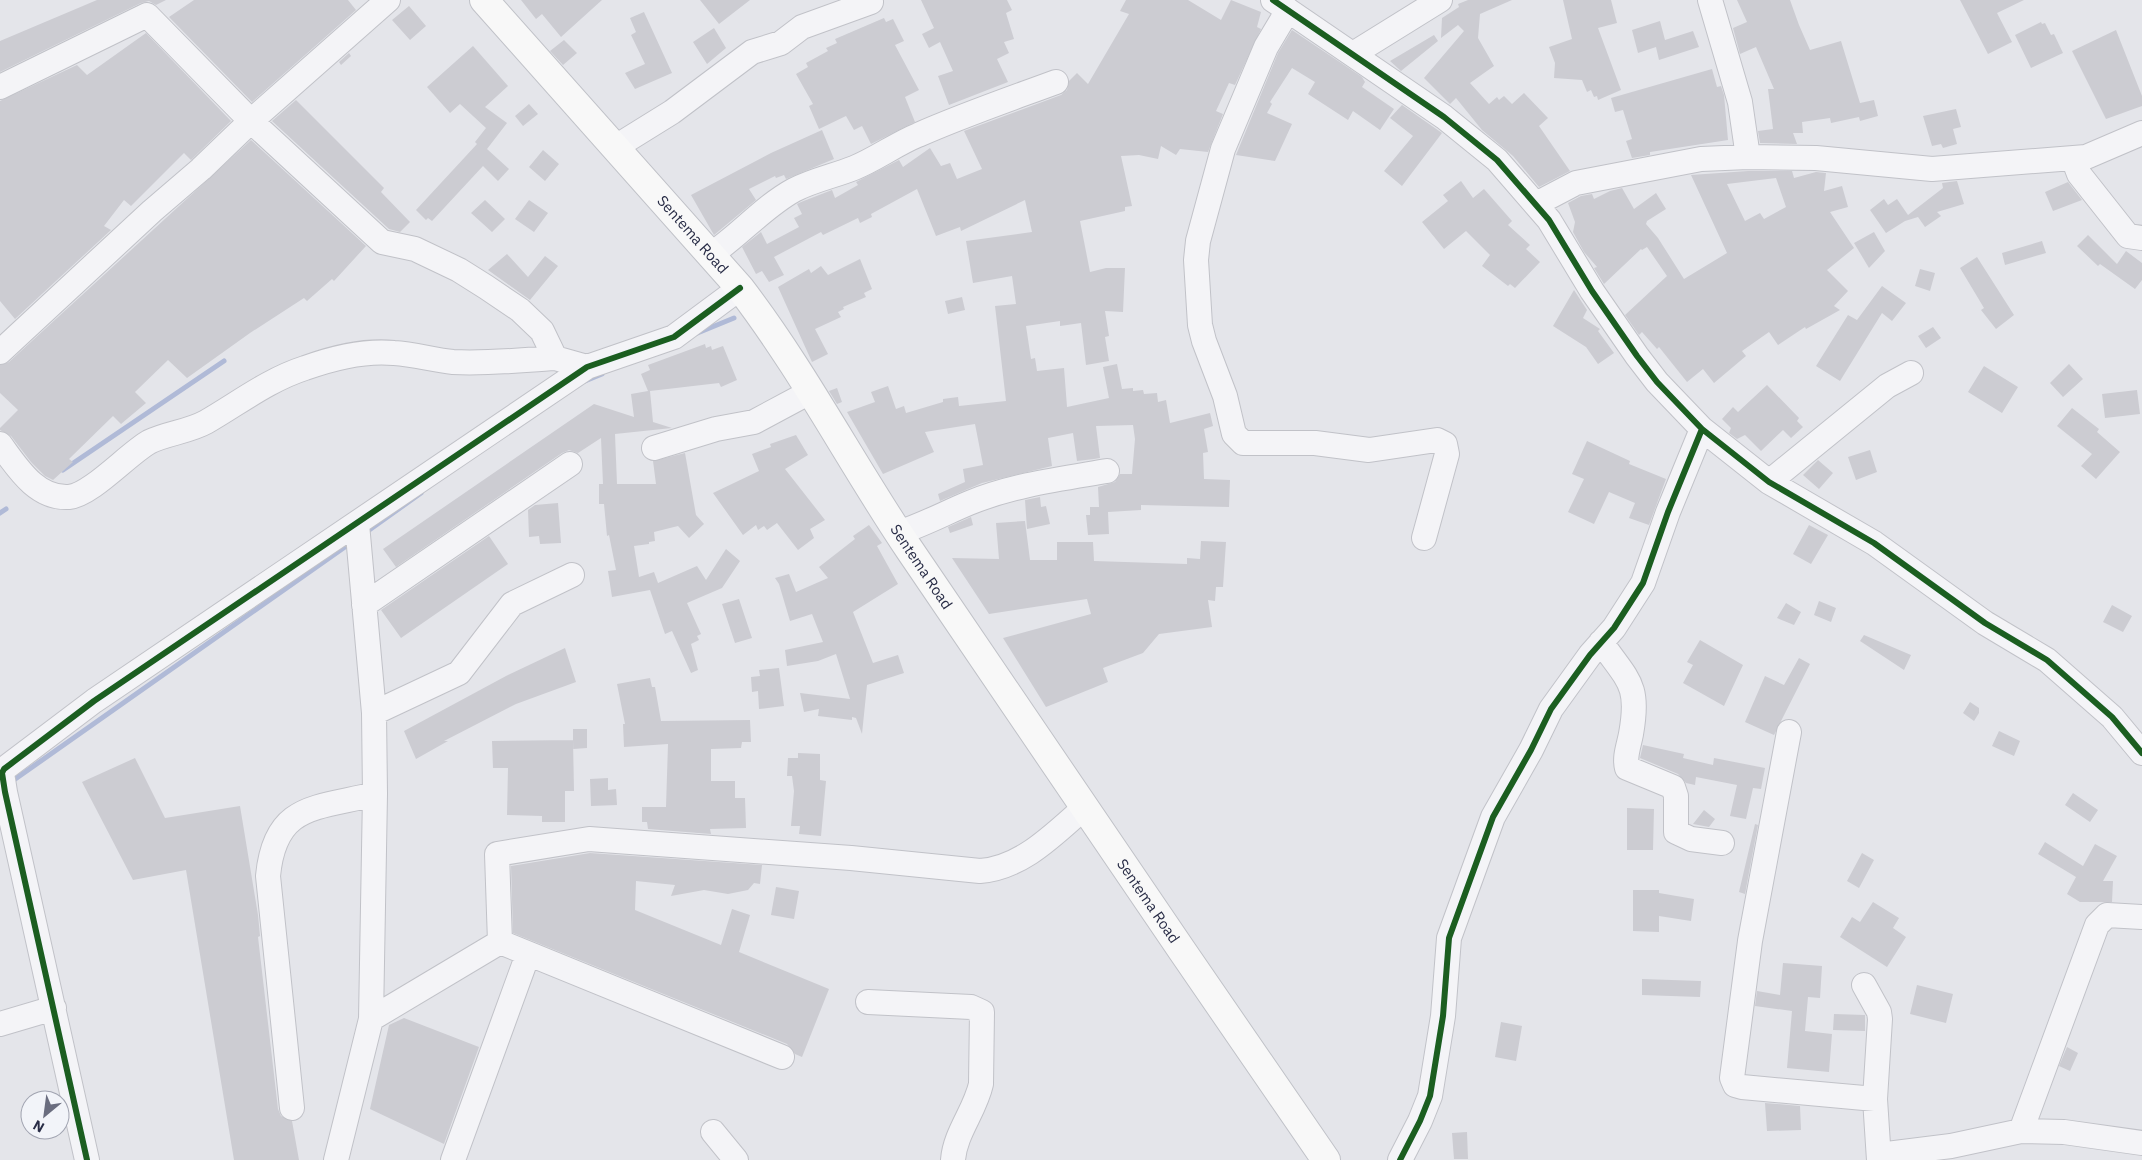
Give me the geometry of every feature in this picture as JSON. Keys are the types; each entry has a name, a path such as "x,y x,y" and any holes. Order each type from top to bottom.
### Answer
{"main road":[{"name":"Sentema Road","path":"484,0 740,288 769,326 898,533 1326,1160"}],"street":[{"path":"0,352 251,121 388,0"},
{"path":"1353,54 1440,0"},
{"path":"1710,0 1740,102 1748,157"},
{"path":"614,148 672,112 752,52 781,43 802,28 871,2"},
{"path":"1424,538 1447,454 1445,444 1436,440 1363,450 1315,442 1243,443 1234,434 1225,396 1204,341 1196,260 1201,232 1222,149 1266,47 1280,5 1444,117 1482,147 1509,172 1549,220 1592,291 1637,356 1657,382 1702,429 1769,482 1874,543 1974,615 2047,660 2112,717 2142,753"},
{"path":"0,87 147,15 251,121 382,242 415,249 459,270 520,310 542,332 555,358"},
{"path":"710,255 727,244 745,226 792,191 856,167 880,153 943,124 1056,82"},
{"path":"1536,204 1576,183 1701,159 1748,157 1837,160 1922,170 2086,157 2142,132"},
{"path":"2073,158 2079,174 2128,236 2142,238"},
{"path":"87,1160 2,772 94,700 358,537 587,367 674,337 740,288"},
{"path":"0,444 28,480 46,493 69,497 87,489 126,457 151,442 204,423 267,383 304,368 349,354 392,352 452,362 555,358 587,367"},
{"path":"1769,482 1887,386 1911,373"},
{"path":"654,448 716,429 754,422 810,392"},
{"path":"1400,1160 1420,1121 1430,1096 1443,1016 1449,938 1493,817 1531,750 1551,709 1628,608 1643,583 1668,512 1702,429"},
{"path":"364,605 570,464"},
{"path":"898,533 970,503 1012,490 1054,478 1107,471"},
{"path":"336,1160 371,1020 375,794 374,713 358,537"},
{"path":"374,713 459,673 512,604 572,575"},
{"path":"1601,642 1630,683 1634,692 1635,703 1627,752 1627,768 1673,787 1676,796 1676,832 1691,838 1722,844"},
{"path":"1789,732 1750,941 1732,1078 1735,1085 1742,1087 1875,1099"},
{"path":"292,1108 268,876 270,855 288,821 301,813 375,794"},
{"path":"500,942 497,854 589,839 851,858 986,871 1004,868 1016,862 1039,846 1084,808"},
{"path":"2021,1131 2098,924 2108,915 2142,917"},
{"path":"371,1020 500,942"},
{"path":"500,942 782,1057"},
{"path":"453,1160 528,954"},
{"path":"1864,985 1879,1012 1880,1019 1875,1099 1879,1158 1951,1146 2021,1131 2064,1132 2142,1143"},
{"path":"868,1002 971,1007 982,1012 978,1096 957,1142 953,1160"},
{"path":"0,1024 54,1008"},
{"path":"713,1132 736,1160"}],"building":[{"path":"97,0 166,0 156,5 149,1 141,3 0,72 0,41"},
{"path":"194,0 348,0 356,10 252,102 169,17"},
{"path":"521,0 602,0 561,37 542,14 536,19"},
{"path":"700,0 750,0 719,24"},
{"path":"921,0 1007,0 1012,10 1006,13 1014,39 1004,42 1009,53 997,59 1008,82 949,105 938,76 953,71 940,42 929,48 922,34 934,28"},
{"path":"1126,0 1188,0 1221,20 1231,0 1261,12 1257,27 1261,29 1235,85 1229,83 1216,111 1223,114 1208,152 1180,149 1176,155 1161,146 1158,159 1139,155 1121,156 1132,206 1125,207 1125,211 1080,221 1090,272 1106,268 1125,268 1123,312 1105,311 1109,336 1105,337 1109,361 1086,365 1081,323 1060,326 1060,321 1026,326 1031,359 1035,358 1037,371 1064,368 1067,407 1109,398 1103,367 1117,364 1122,389 1133,388 1133,391 1143,390 1144,394 1157,393 1158,402 1166,400 1170,423 1210,413 1213,426 1204,429 1208,452 1203,453 1204,479 1230,480 1229,507 1141,505 1141,510 1108,512 1109,534 1088,535 1086,515 1090,515 1090,507 1099,507 1098,487 1115,482 1120,474 1132,474 1135,439 1133,425 1096,426 1100,458 1094,459 1077,461 1073,433 1048,438 1052,466 982,483 940,501 938,494 965,482 963,469 983,465 975,424 925,432 934,452 883,474 847,412 875,402 871,392 888,386 896,409 904,406 906,413 943,402 943,399 958,397 959,406 1006,401 995,306 1016,304 1012,276 973,283 966,241 1032,232 1025,200 961,231 960,227 936,236 917,189 871,214 872,217 860,223 858,218 823,235 821,232 774,257 784,275 769,282 762,271 756,274 742,247 761,232 767,244 799,227 794,218 802,214 797,204 832,190 835,198 858,185 856,182 899,160 903,167 930,148 941,166 950,163 957,179 982,169 964,131 1061,95 1067,90 1069,81 1077,73 1088,84 1129,14 1120,11"},
{"path":"1468,0 1512,0 1480,14 1478,38 1494,66 1470,83 1489,104 1497,97 1499,100 1504,96 1512,104 1524,93 1548,118 1539,126 1570,171 1539,187 1513,156 1482,130 1456,98 1450,104 1424,78 1464,31 1458,25 1441,38 1442,18 1459,7 1458,4"},
{"path":"1563,0 1611,0 1617,23 1598,28 1621,90 1598,100 1597,96 1594,97 1591,90 1587,92 1582,80 1554,78 1555,63 1549,47 1572,39"},
{"path":"1737,0 1790,0 1810,50 1841,41 1860,103 1874,100 1878,116 1860,121 1859,117 1831,123 1830,118 1802,122 1803,133 1793,133 1797,144 1760,143 1758,131 1773,129 1768,89 1774,89 1756,47 1740,54 1733,28 1747,22"},
{"path":"1960,0 2024,0 1997,13 2012,42 1988,54"},
{"path":"409,6 426,26 410,40 392,20"},
{"path":"644,12 672,73 635,89 625,73 645,64 631,35 636,32 630,18"},
{"path":"884,18 886,22 893,19 904,41 895,45 919,90 905,97 915,122 871,144 862,126 854,130 846,116 819,129 809,106 813,104 796,74 808,67 806,63 828,51 826,48 837,43 835,39"},
{"path":"1660,21 1665,40 1693,31 1699,47 1659,60 1656,47 1638,53 1632,30"},
{"path":"2041,22 2042,24 2045,23 2051,35 2054,34 2063,53 2031,68 2015,35"},
{"path":"714,28 726,48 707,64 693,42"},
{"path":"1292,30 1362,77 1365,82 1362,87 1394,109 1380,130 1353,111 1348,120 1308,94 1315,82 1292,68 1270,102 1272,104 1267,113 1292,124 1275,161 1236,155 1278,53"},
{"path":"2116,30 2142,96 2142,106 2106,119 2072,51"},
{"path":"146,33 231,121 191,160 184,153 131,206 124,200 104,226 111,230 15,319 0,301 0,101 77,65 87,75"},
{"path":"1434,35 1438,41 1401,71 1390,61"},
{"path":"564,40 577,53 563,65 550,51"},
{"path":"473,46 508,86 485,107 507,123 487,149 509,169 498,181 483,166 432,221 428,218 426,220 416,210 477,144 475,142 486,128 460,104 450,113 427,87"},
{"path":"349,53 351,56 341,65 339,62"},
{"path":"1712,69 1717,87 1721,86 1724,95 1728,140 1650,152 1650,155 1632,158 1626,141 1632,139 1623,110 1615,112 1611,98"},
{"path":"296,100 384,188 381,192 410,222 400,232 389,229 272,121"},
{"path":"529,104 538,114 523,126 515,116"},
{"path":"1402,105 1442,133 1402,186 1384,171 1413,136 1390,118"},
{"path":"1956,109 1961,127 1953,129 1957,144 1943,148 1941,144 1932,146 1923,116"},
{"path":"822,130 834,159 786,179 784,175 776,178 775,176 749,189 756,200 714,235 691,195 771,153"},
{"path":"251,140 366,246 334,281 332,279 307,301 304,298 250,333 187,378 168,360 135,392 146,403 121,424 113,416 69,459 73,462 53,480 45,476 31,462 11,436 0,430 18,410 0,393 0,365 9,362"},
{"path":"543,150 559,164 545,181 529,167"},
{"path":"1748,171 1792,171 1794,178 1816,172 1826,173 1824,191 1842,186 1848,207 1830,212 1854,248 1827,270 1848,291 1834,306 1840,310 1806,329 1805,327 1778,345 1769,332 1742,351 1746,356 1714,383 1703,369 1687,382 1659,347 1657,349 1642,332 1639,335 1625,315 1667,276 1647,247 1641,249 1604,284 1594,268 1597,267 1584,252 1573,232 1575,222 1568,203 1581,196 1592,194 1594,199 1610,191 1622,188 1634,209 1656,193 1666,209 1647,221 1646,224 1658,238 1684,279 1727,253 1691,175","holes":["1776,178 1786,207 1764,219 1760,213 1745,221 1727,184"]},
{"path":"1461,181 1473,198 1484,189 1512,221 1508,225 1530,245 1526,249 1540,262 1515,288 1510,284 1508,286 1482,266 1490,255 1466,231 1444,249 1422,222 1448,201 1443,195"},
{"path":"1957,181 1964,204 1937,212 1941,216 1925,227 1918,217 1905,221 1886,233 1870,210 1884,199 1888,205 1897,199 1908,215 1943,188 1942,183"},
{"path":"2068,182 2082,200 2053,211 2045,192"},
{"path":"485,200 505,219 492,232 471,213"},
{"path":"529,200 548,213 534,232 515,219"},
{"path":"1874,232 1885,251 1869,268 1854,243"},
{"path":"2088,235 2117,264 2126,251 2142,263 2142,280 2135,289 2100,264 2098,266 2077,246"},
{"path":"2042,241 2046,253 2005,265 2002,253"},
{"path":"507,254 528,277 545,256 558,266 530,300 488,270"},
{"path":"1977,257 2014,315 1996,329 1981,310 1984,308 1960,268"},
{"path":"860,259 872,289 864,293 866,297 843,307 844,309 838,312 841,317 815,329 828,354 812,362 778,287 809,269 811,273 821,266 828,275"},
{"path":"1920,269 1935,273 1930,291 1915,286"},
{"path":"1882,286 1906,303 1892,321 1882,313 1840,381 1816,366 1848,315 1857,320"},
{"path":"1574,290 1587,310 1583,318 1600,329 1598,331 1614,353 1598,364 1586,347 1553,326"},
{"path":"962,297 965,310 948,314 945,301"},
{"path":"1933,327 1941,338 1926,348 1918,336"},
{"path":"705,344 706,348 711,346 712,350 723,346 737,380 721,387 719,383 650,391 653,422 672,428 615,434 617,484 656,484 653,461 685,453 696,515 704,524 689,538 678,526 654,532 655,541 649,542 649,544 634,546 639,577 654,572 658,583 697,566 706,580 726,549 740,561 722,588 687,603 701,634 697,636 699,640 691,644 698,670 691,673 672,631 665,634 650,590 612,597 608,571 616,570 609,535 607,536 604,504 599,504 599,484 603,484 601,438 578,453 569,450 562,453 396,567 383,549 594,404 634,417 631,394 648,391 641,374 650,370 648,365"},
{"path":"2069,364 2083,379 2063,397 2050,383"},
{"path":"1984,366 2018,387 2002,413 1968,392"},
{"path":"1767,385 1799,418 1797,421 1803,427 1791,438 1783,430 1761,451 1745,435 1737,439 1729,433 1731,428 1722,419 1733,407 1738,412"},
{"path":"837,388 842,402 837,404 829,391"},
{"path":"2137,390 2140,414 2105,418 2102,394"},
{"path":"2072,408 2099,429 2097,432 2120,452 2096,479 2081,466 2092,454 2057,426"},
{"path":"796,435 808,455 785,469 825,520 810,529 814,538 798,550 777,523 767,530 764,526 758,530 756,525 743,535 713,493 759,471 752,454 771,447 770,444"},
{"path":"1587,441 1630,461 1629,464 1666,479 1649,525 1629,518 1635,503 1609,492 1594,524 1568,512 1584,479 1572,474"},
{"path":"1870,450 1877,472 1856,480 1848,457"},
{"path":"1818,460 1833,473 1819,489 1803,475"},
{"path":"1040,497 1041,507 1046,506 1050,524 1027,529 1025,500"},
{"path":"558,503 561,543 540,544 539,536 529,537 528,510 535,505"},
{"path":"971,517 973,525 950,533 948,527"},
{"path":"1025,521 1030,560 1057,560 1057,542 1093,542 1094,561 1187,564 1187,558 1200,559 1201,541 1226,542 1223,587 1216,587 1215,601 1208,600 1212,627 1159,634 1143,653 1103,668 1108,682 1046,707 1003,638 1091,614 1087,599 989,614 952,558 999,559 996,523"},
{"path":"869,525 882,543 877,546 898,584 853,612 873,663 898,655 904,673 867,685 862,734 856,718 852,717 852,720 818,716 819,709 804,712 800,693 850,699 836,654 818,661 787,666 785,650 823,642 812,614 790,621 779,584 775,578 789,574 796,592 828,578 819,567 855,539 853,536"},
{"path":"1809,525 1828,535 1811,564 1793,554"},
{"path":"489,536 508,564 401,638 381,610"},
{"path":"739,599 752,638 735,643 722,604"},
{"path":"1819,601 1836,608 1831,622 1814,615"},
{"path":"1786,603 1801,612 1794,625 1777,618"},
{"path":"2112,605 2132,616 2123,632 2103,622"},
{"path":"1864,635 1911,655 1904,670 1860,641"},
{"path":"1700,640 1743,665 1724,706 1683,683 1693,665 1687,662"},
{"path":"565,648 576,682 516,704 444,741 448,741 416,759 404,731 506,676"},
{"path":"1799,658 1810,664 1774,735 1745,722 1765,676 1784,685"},
{"path":"779,668 784,706 759,709 758,691 752,692 751,677 760,676 759,670"},
{"path":"650,678 652,687 655,687 661,721 750,720 751,742 742,742 741,748 711,749 711,781 735,781 735,798 745,798 746,828 710,829 711,834 648,829 647,822 642,822 642,807 666,807 668,744 624,747 623,724 625,724 617,684"},
{"path":"1970,702 1979,708 1979,713 1974,721 1963,713"},
{"path":"573,729 587,729 587,748 573,749"},
{"path":"1999,731 2020,741 2014,756 1992,746"},
{"path":"573,740 574,791 565,791 565,822 542,822 542,816 507,815 508,768 493,768 492,741"},
{"path":"1643,745 1684,754 1683,758 1713,765 1714,758 1765,768 1761,789 1753,788 1746,819 1730,816 1737,785 1696,777 1695,785 1686,783 1678,774 1640,758"},
{"path":"798,753 820,754 820,780 826,781 821,836 799,834 800,826 791,826 794,791 792,776 787,776 788,758 798,758"},
{"path":"135,758 165,818 240,806 258,915 260,936 258,937 278,1109 281,1116 292,1121 299,1160 234,1160 186,870 133,880 82,782"},
{"path":"608,778 608,790 616,789 617,805 591,806 590,779"},
{"path":"2073,793 2098,810 2090,822 2065,805"},
{"path":"1627,808 1654,809 1653,850 1627,850"},
{"path":"1704,810 1715,819 1709,827 1693,824"},
{"path":"1755,824 1758,825 1745,894 1739,892"},
{"path":"2045,842 2083,866 2095,844 2117,856 2103,881 2113,881 2112,902 2080,902 2067,894 2076,877 2038,854"},
{"path":"590,853 762,865 760,884 754,883 748,890 728,894 704,890 671,896 675,885 636,881 635,910 721,945 732,909 750,915 739,952 829,989 802,1057 795,1054 787,1044 513,933 511,866"},
{"path":"1862,853 1874,860 1859,888 1847,881"},
{"path":"776,887 799,891 794,919 771,915"},
{"path":"1633,890 1659,890 1659,893 1694,899 1691,921 1659,916 1659,932 1633,931"},
{"path":"1873,902 1899,918 1893,928 1906,937 1887,967 1840,937 1852,917 1860,922"},
{"path":"1783,963 1822,966 1820,998 1808,997 1805,1031 1832,1034 1829,1072 1787,1068 1792,1011 1755,1006 1757,991 1780,995"},
{"path":"1642,979 1701,981 1700,997 1642,995"},
{"path":"1917,985 1953,994 1946,1023 1910,1014"},
{"path":"1834,1014 1865,1015 1865,1031 1833,1030"},
{"path":"404,1018 479,1047 444,1144 370,1109 389,1025"},
{"path":"1501,1022 1522,1026 1516,1061 1495,1057"},
{"path":"2067,1047 2078,1053 2070,1071 2059,1066"},
{"path":"1765,1103 1800,1106 1801,1130 1767,1131"},
{"path":"1467,1132 1468,1159 1454,1159 1452,1133"}],"waterway":[{"path":"695,334 734,318"},
{"path":"63,470 224,361"},
{"path":"585,381 602,374"},
{"path":"365,533 421,493"},
{"path":"0,513 6,509"},
{"path":"11,782 352,542"}],"cycle path":[{"path":"1273,0 1444,117 1497,160 1549,220 1592,291 1637,356 1657,382 1702,429 1769,482 1874,543 1985,623 2047,660 2112,717 2142,753"},
{"path":"87,1160 5,792 2,773 4,769 94,701 587,367 674,337 740,288"},
{"path":"1400,1160 1420,1121 1430,1096 1443,1016 1449,938 1493,817 1531,750 1551,709 1590,655 1614,628 1643,583 1668,512 1702,429"}]}
